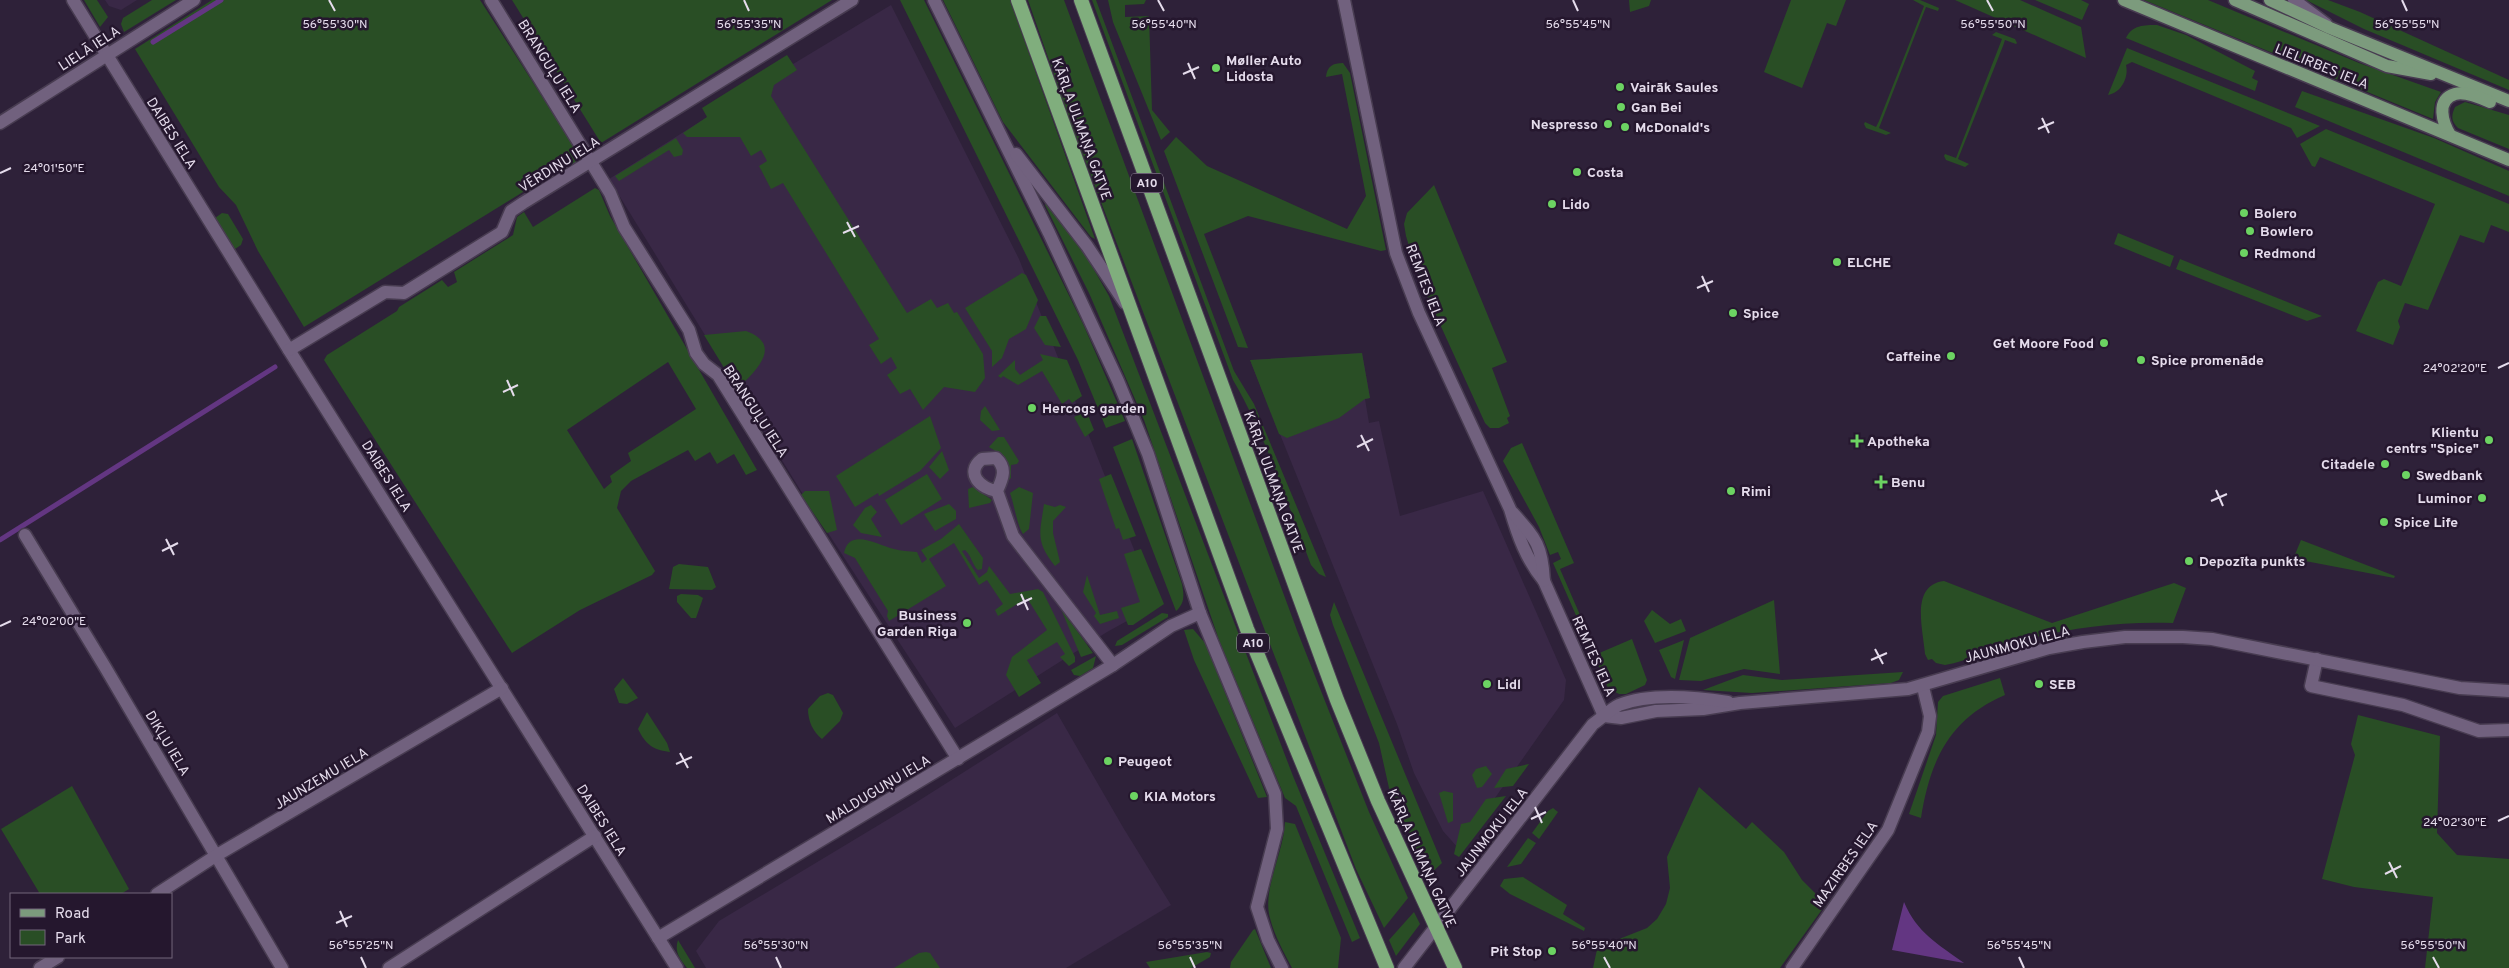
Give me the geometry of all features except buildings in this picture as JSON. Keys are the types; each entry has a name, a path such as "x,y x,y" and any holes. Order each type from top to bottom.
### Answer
{"highway":[{"name":"KĀRĻA ULMAŅA GATVE","path":"1018,0 1247,629 1387,968"},
{"name":"KĀRĻA ULMAŅA GATVE","path":"1082,3 1337,700 1378,802 1455,968"}],"main road":[{"name":"LIELIRBES IELA","path":"2125,0 2509,160"},
{"path":"2234,0 2387,66 2408,71 2448,76"},
{"path":"2270,0 2330,28 2509,101"},
{"path":"2450,135 2443,120 2442,110 2443,104 2455,94 2479,98 2509,109"}],"street":[{"name":"DAIBES IELA","path":"73,0 289,350 677,968"},
{"name":"LIELĀ IELA","path":"0,123 106,54 194,0"},
{"name":"BRANGUĻU IELA","path":"491,0 610,193 624,227 689,330 696,353 704,364 718,375 958,759"},
{"name":"VĒRDIŅU IELA","path":"289,350 386,292 404,293 502,232 511,211 852,0"},
{"path":"934,0 1049,233 1118,381 1148,454 1200,613 1275,794 1277,828 1257,907 1268,940 1282,968"},
{"name":"REMTES IELA","path":"1344,0 1396,253 1420,314 1510,509 1519,539 1530,563 1544,581 1604,716"},
{"path":"2294,0 2313,12 2330,28"},
{"path":"998,133 1087,246 1131,313"},
{"path":"998,491 1013,536 1114,665"},
{"name":"DIKĻU IELA","path":"25,535 282,968"},
{"name":"MALDUGUŅU IELA","path":"658,938 1114,665 1171,626 1200,613"},
{"name":"JAUNMOKU IELA","path":"1404,968 1593,724 1618,706 1672,697 1703,698 1740,703 1885,692 1923,687 2049,648 2124,637 2212,639 2460,688 2509,691"},
{"path":"2317,659 2311,686 2403,705 2480,731 2509,730"},
{"name":"MAZIRBES IELA","path":"1792,968 1888,830 1928,732 1930,716 1923,687"},
{"name":"JAUNZEMU IELA","path":"159,893 217,856 502,688"},
{"path":"389,968 595,836"},
{"path":"40,968 56,958"}],"shaded area":[{"path":"105,0 137,0 121,10 109,6"},
{"path":"891,5 1019,259 1156,605 1107,632 955,728 804,496 609,179 755,87"},
{"path":"1362,353 1370,398 1365,399 1369,423 1379,421 1400,516 1483,491 1566,680 1564,700 1459,849 1443,831 1414,773 1397,724 1250,360"},
{"path":"1057,713 1124,829 1171,905 1066,968 706,968 696,951 719,921 912,805"},
{"path":"1904,902 1909,913 1922,930 1937,944 1964,963 1892,950"}],"green space":[{"path":"84,0 97,0 108,17 100,27"},
{"path":"152,0 176,0 124,32 121,24 123,18"},
{"path":"212,0 480,0 577,151 577,161 572,165 570,163 304,327 258,251 236,205 219,187 135,49"},
{"path":"512,0 832,0 601,143"},
{"path":"900,0 924,0 1084,326 1125,421 1106,428 1078,360"},
{"path":"943,0 1010,0 1095,239 1091,237 1003,122"},
{"path":"1028,0 1064,0 1298,633 1369,812 1408,898 1384,928 1356,869 1072,126"},
{"path":"1092,0 1096,0 1234,371 1254,404 1326,577 1319,574 1311,565 1266,448 1233,380"},
{"path":"1108,0 1146,0 1144,4 1125,5 1125,17 1149,16 1152,110 1170,132 1161,140 1113,22"},
{"path":"1629,0 1651,0 1649,6 1630,12"},
{"path":"1791,0 1846,0 1836,26 1827,23 1802,88 1764,72"},
{"path":"1913,0 1920,0 1939,8 1938,11 1926,7 1879,128 1891,133 1886,135 1866,128 1864,124 1865,122 1876,127 1879,121 1924,6"},
{"path":"1955,0 2020,0 2081,27 2086,58"},
{"path":"2035,0 2081,0 2089,4 2082,20"},
{"path":"2144,0 2208,0 2359,63 2441,92 2435,102 2433,119"},
{"path":"2306,0 2328,0 2360,12 2509,80 2509,90 2364,29"},
{"path":"2157,25 2186,35 2255,71 2252,78 2258,81 2255,91 2126,38 2135,28"},
{"path":"1996,32 2015,39 2017,43 2005,40 1958,159 1969,164 1965,167 1946,160 1944,156 1945,154 1956,158 2002,39 1992,35"},
{"path":"2127,48 2320,126 2297,138 2291,128 2132,62 2126,65 2127,70 2123,84 2113,94 2108,95"},
{"path":"787,55 797,70 774,85 771,96 907,313 931,299 937,308 948,303 954,313 957,312 983,354 985,378 975,392 944,387 923,410 910,389 900,394 887,375 897,368 891,357 881,364 869,345 879,339 783,183 771,189 759,166 767,161 761,150 751,156 740,137 687,137 683,133 707,117 702,108"},
{"path":"1343,63 1350,73 1386,250 1381,251 1248,216 1204,234 1248,348 1238,347 1164,151 1176,137 1207,166 1347,229 1366,196 1342,74 1326,77 1331,66"},
{"path":"2302,91 2434,138 2509,171 2509,196 2295,107"},
{"path":"2465,102 2509,115 2509,149 2458,128 2452,118 2453,113 2455,107"},
{"path":"2326,129 2509,204 2509,232 2491,225 2484,243 2460,235 2428,310 2405,303 2398,321 2400,327 2393,345 2356,331 2378,282 2384,279 2401,286 2435,204 2320,157 2315,167 2312,166 2300,144"},
{"path":"676,138 683,150 682,155 674,157 669,150 619,181 615,176"},
{"path":"1434,185 1507,362 1492,368 1510,416 1507,418 1509,423 1499,428 1490,428 1485,423 1418,276 1406,236 1404,224 1407,213"},
{"path":"595,188 599,190 610,216 757,470 746,475 734,454 717,464 710,452 695,461 688,450 631,481 621,491 617,508 655,571 652,575 580,610 512,653 324,360 327,355 442,280 448,287 457,282 454,272 513,235 517,217 524,212 533,227","holes":["668,362 696,409 628,453 631,461 610,476 612,482 604,489 567,430"]},
{"path":"1046,203 1080,245 1109,296 1293,776 1360,938 1352,942 1296,806 1285,798 1219,640 1144,420 1089,293 1045,205"},
{"path":"222,213 228,214 243,239 241,245 235,249 215,218"},
{"path":"2118,233 2174,256 2170,267 2114,244"},
{"path":"2180,259 2322,316 2307,321 2176,269"},
{"path":"1022,273 1026,275 1038,300 1026,329 1009,339 1002,358 992,367 992,351 965,308"},
{"path":"1040,316 1046,316 1061,347 1045,345 1034,328"},
{"path":"746,331 758,337 765,351 758,367 737,389 704,335"},
{"path":"1362,353 1370,398 1365,399 1339,418 1287,438 1279,434 1250,360"},
{"path":"1040,354 1067,360 1082,396 1072,403 1069,399 1062,404 1042,371 1018,385 1003,376 1001,378 998,376 1015,360 1015,369 1020,375 1043,360"},
{"path":"985,406 1000,430 992,431 980,420 981,411"},
{"path":"1086,410 1094,430 1085,437 1074,417"},
{"path":"930,416 941,448 920,471 879,496 878,493 855,507 836,476"},
{"path":"998,437 1004,437 1019,461 1017,464 1011,465 1011,478 1008,481 1010,471 1005,457 989,447"},
{"path":"1132,439 1182,584 1183,599 1176,611 1113,447"},
{"path":"1522,443 1574,563 1560,569 1597,654 1632,639 1647,680 1645,685 1626,694 1619,694 1608,688 1553,563 1561,559 1558,552 1550,555 1539,527 1503,461 1511,448"},
{"path":"942,451 949,470 940,479 929,467"},
{"path":"927,474 942,499 901,525 885,500"},
{"path":"1111,474 1136,536 1123,540 1119,528 1116,529 1099,479"},
{"path":"973,487 992,500 990,503 969,508 968,489"},
{"path":"1019,487 1033,493 1029,529 1023,534 1010,493"},
{"path":"805,491 829,491 837,530 827,533 801,495"},
{"path":"949,504 956,511 956,519 935,531 924,514"},
{"path":"1044,504 1066,507 1053,521 1053,533 1060,562 1055,566 1044,550 1040,536"},
{"path":"871,505 877,512 871,519 882,537 861,533 853,525 865,508"},
{"path":"959,524 983,558 982,569 978,570 967,552 965,550 962,551 979,578 987,572 989,566 1010,594 1038,589 1043,592 1075,657 1075,662 1069,666 1060,657 1065,654 1057,642 1027,660 1041,683 1019,697 1006,675 1012,657 1047,630 1027,598 998,616 995,610 1003,604 987,580 979,585 954,543 929,559 946,586 889,621 888,611 855,558 844,553 847,545 858,539 897,550 917,552 922,563 927,559 921,550 941,539"},
{"path":"2301,540 2395,576 2394,578 2300,560 2294,557"},
{"path":"1141,549 1164,604 1133,625 1128,625 1121,608 1140,602 1124,554"},
{"path":"679,564 708,567 716,587 712,590 669,589 673,567"},
{"path":"1087,575 1100,615 1117,611 1119,618 1100,624 1094,616 1096,613 1083,592"},
{"path":"1944,581 2052,623 2174,583 2186,588 2173,623 2112,624 2053,633 1945,665 1936,663 1932,659 1928,660 1925,654 1921,621 1921,610 1926,591 1933,584"},
{"path":"681,594 698,595 703,598 696,618 691,618 677,602 677,596"},
{"path":"1774,600 1780,674 1744,669 1701,681 1679,680 1690,638"},
{"path":"1334,602 1442,863 1428,876 1389,788 1379,743 1333,625 1330,615"},
{"path":"1061,609 1093,653 1081,657"},
{"path":"1652,610 1670,624 1681,619 1686,631 1655,643 1644,621"},
{"path":"1162,613 1168,614 1168,617 1122,645 1115,646 1117,641"},
{"path":"1193,629 1205,643 1267,797 1258,798 1194,660 1184,630"},
{"path":"1684,640 1675,679 1671,677 1659,650"},
{"path":"1096,656 1093,668 1080,676 1074,675 1071,670"},
{"path":"1903,672 1899,680 1891,683 1752,693 1703,690 1743,675 1782,680"},
{"path":"623,678 638,698 627,704 619,703 614,689"},
{"path":"2000,678 2005,695 1970,716 1956,729 1945,744 1937,760 1930,778 1921,818 1909,814 1936,735 1938,702 1943,696"},
{"path":"828,693 833,695 843,713 840,721 822,739 812,726 808,709 820,696"},
{"path":"647,712 667,743 670,752 651,746 638,729"},
{"path":"2358,715 2440,736 2437,833 2457,855 2509,859 2509,968 2425,968 2433,897 2354,887 2322,879 2355,755 2351,744"},
{"path":"1529,764 1513,786 1494,788 1506,769"},
{"path":"1486,766 1492,774 1482,787 1477,788 1472,775 1476,769"},
{"path":"72,786 129,889 123,893 39,893 1,829"},
{"path":"1699,787 1746,829 1752,822 1784,852 1802,880 1826,904 1780,968 1593,968 1599,940 1614,941 1647,928 1657,919 1666,904 1670,888 1667,857"},
{"path":"1444,791 1453,793 1453,821 1448,823 1439,793"},
{"path":"1506,796 1459,857 1454,854 1461,824 1470,822 1486,799"},
{"path":"1553,808 1558,812 1539,839 1532,833 1548,811"},
{"path":"1285,822 1295,824 1341,938 1338,968 1292,968 1273,928 1269,914 1269,892"},
{"path":"1528,838 1536,843 1521,864 1507,867"},
{"path":"1523,877 1567,905 1563,914 1585,928 1584,931 1510,894 1500,886 1504,879"},
{"path":"1414,912 1420,924 1396,956 1389,940"},
{"path":"1255,929 1271,968 1230,968 1231,962"},
{"path":"678,940 695,968 687,968 680,958 677,952"},
{"path":"1207,952 1211,953 1210,957 1191,968 1150,968 1146,962"},
{"path":"919,953 930,953 940,968 894,968"}],"waterway":[{"path":"153,42 221,0"},
{"path":"0,540 275,367"}],"place":[{"name":"Møller Auto Lidosta","path":"1216,68"},
{"name":"Vairāk Saules","path":"1620,87"},
{"name":"Gan Bei","path":"1621,107"},
{"name":"Nespresso","path":"1608,124"},
{"name":"McDonald's","path":"1625,127"},
{"name":"Costa","path":"1577,172"},
{"name":"Lido","path":"1552,204"},
{"name":"Bolero","path":"2244,213"},
{"name":"Bowlero","path":"2250,231"},
{"name":"Redmond","path":"2244,253"},
{"name":"ELCHE","path":"1837,262"},
{"name":"Spice","path":"1733,313"},
{"name":"Get Moore Food","path":"2104,343"},
{"name":"Caffeine","path":"1951,356"},
{"name":"Spice promenāde","path":"2141,360"},
{"name":"Hercogs garden","path":"1032,408"},
{"name":"Klientu centrs \"Spice\"","path":"2489,440"},
{"name":"Apotheka","path":"1857,441"},
{"name":"Citadele","path":"2385,464"},
{"name":"Swedbank","path":"2406,475"},
{"name":"Benu","path":"1881,482"},
{"name":"Rimi","path":"1731,491"},
{"name":"Luminor","path":"2482,498"},
{"name":"Spice Life","path":"2384,522"},
{"name":"Depozīta punkts","path":"2189,561"},
{"name":"Business Garden Riga","path":"967,623"},
{"name":"Lidl","path":"1487,684"},
{"name":"SEB","path":"2039,684"},
{"name":"Peugeot","path":"1108,761"},
{"name":"KIA Motors","path":"1134,796"},
{"name":"Pit Stop","path":"1552,951"}]}
